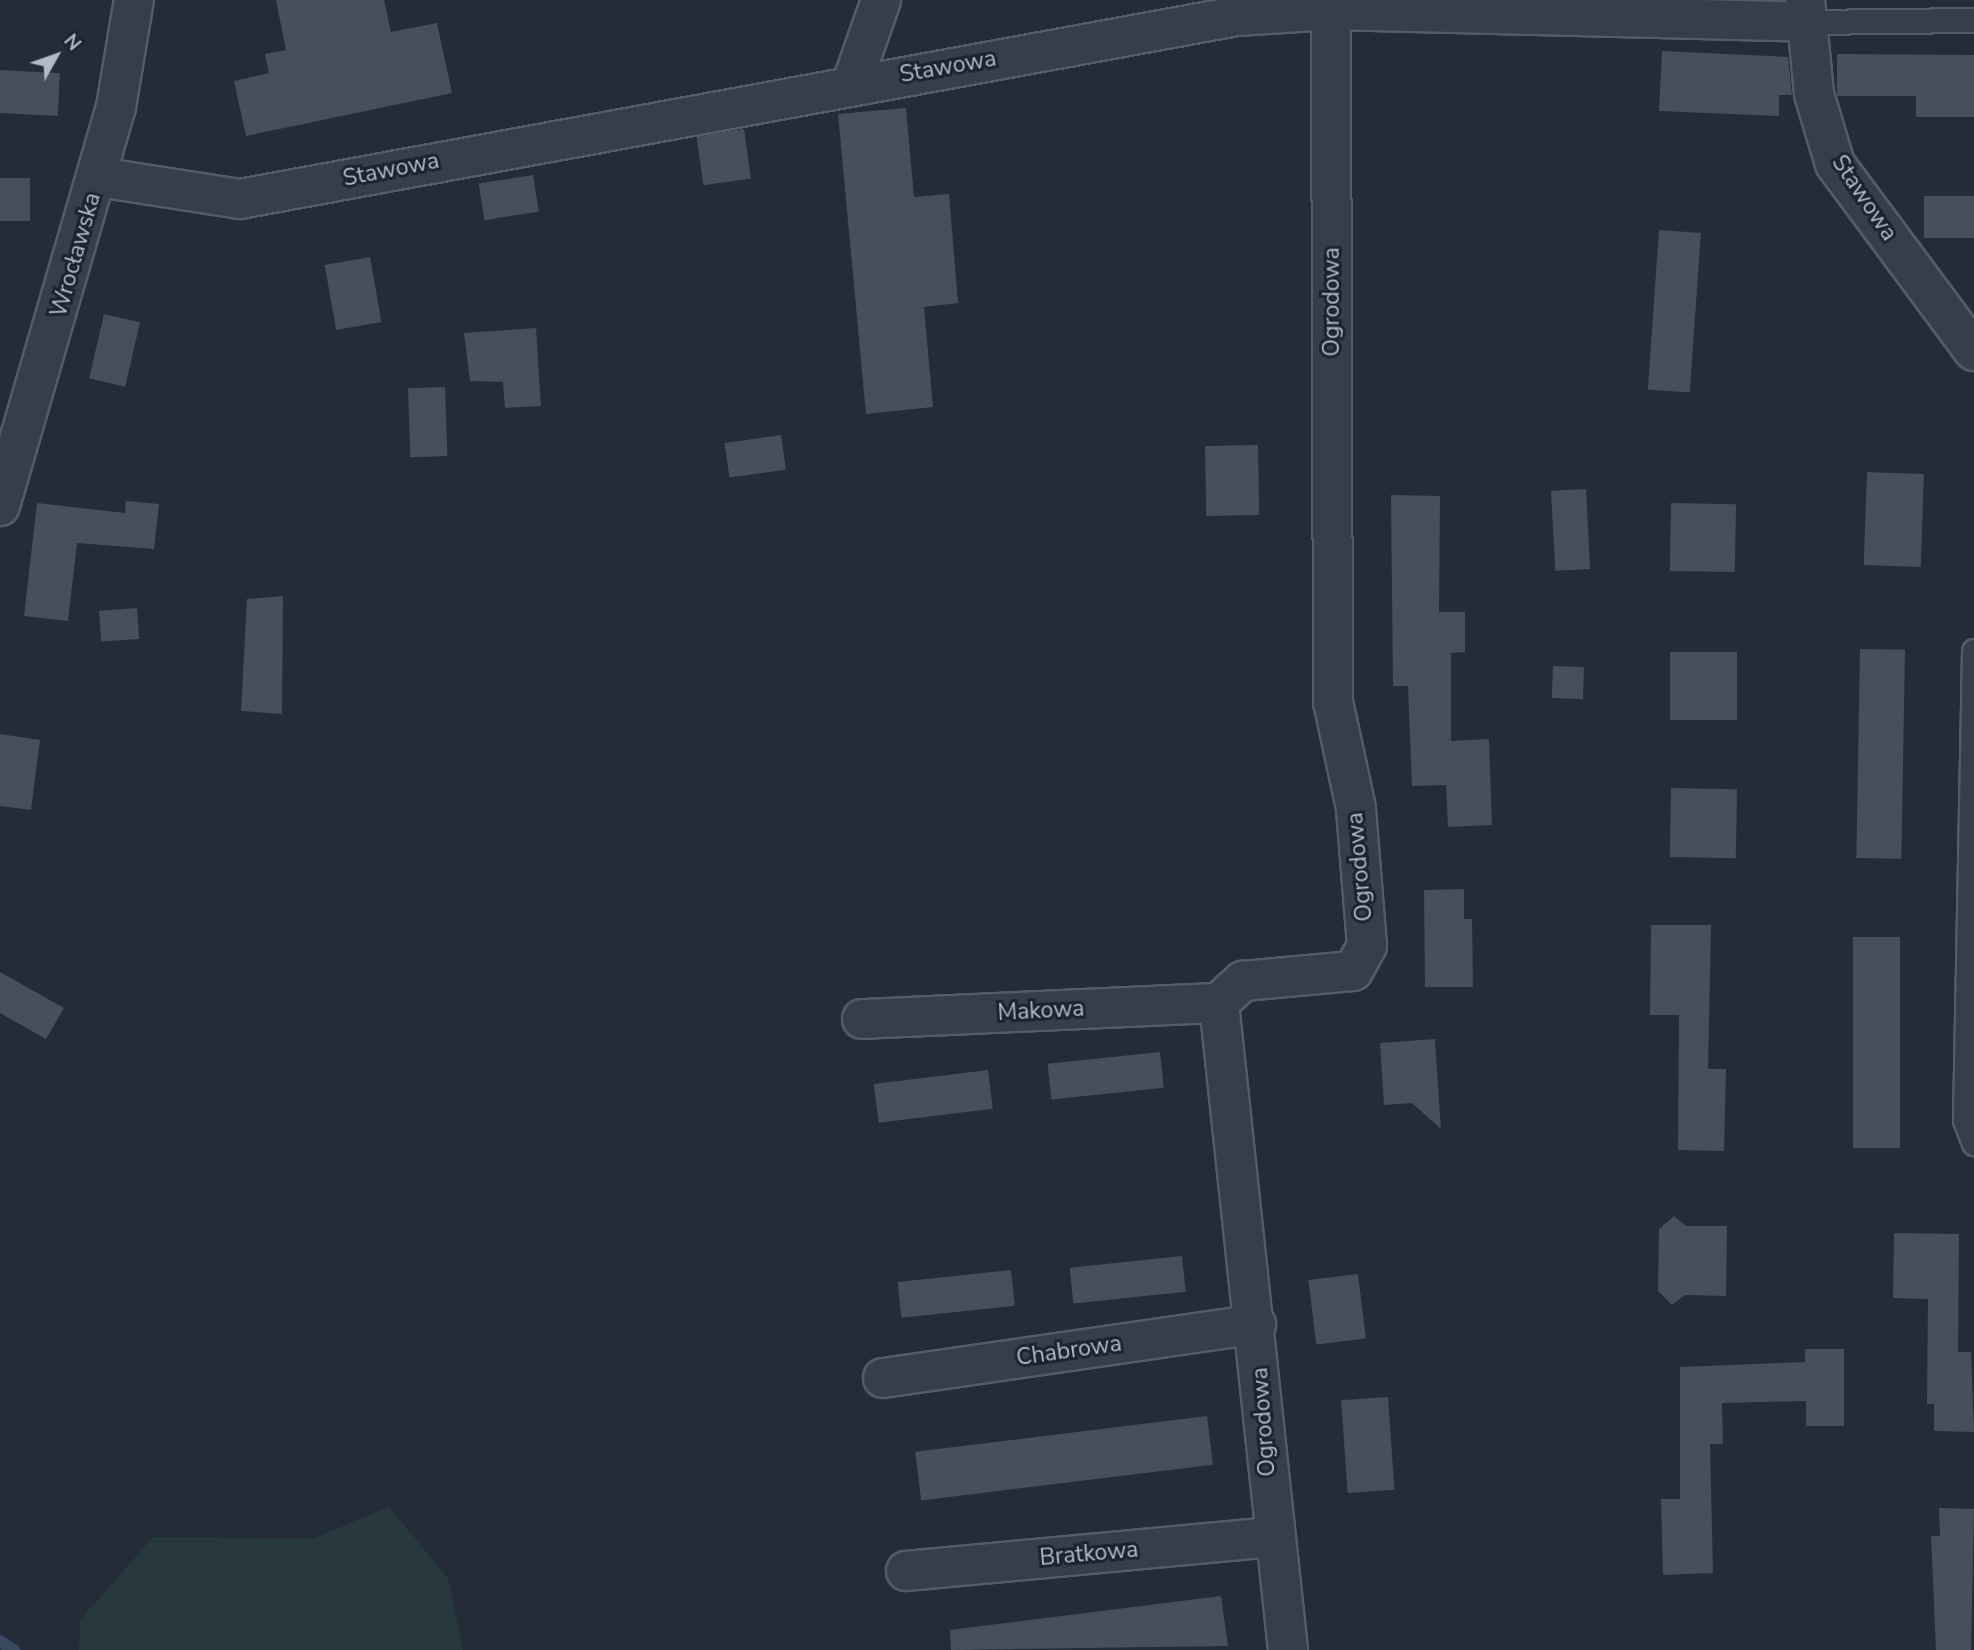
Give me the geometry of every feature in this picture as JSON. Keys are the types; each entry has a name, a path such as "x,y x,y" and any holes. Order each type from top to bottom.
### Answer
{"street":[{"name":"Wrocławska","path":"0,506 98,177 134,0"},
{"path":"852,83 881,0"},
{"name":"Stawowa","path":"98,177 240,199 852,83 1237,16 1331,10 1807,11 1814,93 1835,164 1974,351"},
{"name":"Ogrodowa","path":"1288,1650 1272,1537 1256,1324 1219,1003 1243,981 1353,971 1367,946 1356,808 1333,702 1331,10"},
{"name":"Makowa","path":"862,1019 1219,1003"},
{"name":"Chabrowa","path":"883,1378 1256,1324"},
{"name":"Bratkowa","path":"906,1571 1272,1537"}],"lane":[{"name":"Stawowa","path":"1807,11 1974,20"},
{"path":"1974,651 1965,1120 1974,1143"}],"shaded area":[{"path":"389,1507 448,1578 463,1650 79,1650 80,1620 153,1537 312,1539"}],"building":[{"path":"276,0 384,0 391,32 437,23 452,93 246,136 234,81 269,73 265,54 286,50"},
{"path":"1662,51 1788,57 1792,95 1779,95 1779,116 1659,111"},
{"path":"1837,54 1974,55 1974,117 1916,117 1916,96 1837,96"},
{"path":"0,70 60,73 58,116 0,113"},
{"path":"906,108 914,197 949,194 958,303 924,307 933,407 866,414 838,114"},
{"path":"744,129 751,179 703,185 696,136"},
{"path":"533,175 539,212 484,220 479,184"},
{"path":"0,178 30,178 30,221 0,221"},
{"path":"1924,196 1974,196 1974,238 1924,238"},
{"path":"1659,230 1701,233 1690,393 1648,390"},
{"path":"370,257 381,322 336,330 325,265"},
{"path":"104,314 140,322 125,387 89,378"},
{"path":"536,328 541,406 505,408 503,382 470,381 464,333"},
{"path":"445,387 447,456 410,457 408,388"},
{"path":"781,435 786,470 729,478 725,443"},
{"path":"1258,445 1259,515 1206,516 1205,446"},
{"path":"1867,472 1924,474 1921,567 1864,565"},
{"path":"1586,489 1590,569 1555,571 1551,491"},
{"path":"1391,495 1440,496 1439,612 1465,612 1465,652 1451,653 1451,741 1489,739 1492,825 1448,827 1446,785 1412,786 1408,686 1393,686"},
{"path":"126,501 159,504 154,549 77,543 68,621 24,616 37,503 125,513"},
{"path":"1671,503 1736,504 1735,572 1670,571"},
{"path":"283,596 282,714 241,711 247,599"},
{"path":"137,608 139,639 101,642 99,611"},
{"path":"1860,649 1905,650 1901,859 1856,858"},
{"path":"1670,652 1737,652 1737,720 1670,720"},
{"path":"1553,666 1584,667 1583,699 1552,698"},
{"path":"0,734 40,740 31,810 0,806"},
{"path":"1671,788 1737,789 1736,858 1670,857"},
{"path":"1464,889 1464,919 1472,919 1473,987 1425,987 1424,890"},
{"path":"1651,925 1711,925 1708,1069 1726,1069 1724,1151 1678,1150 1679,1015 1650,1015"},
{"path":"1853,937 1900,937 1900,1148 1853,1148"},
{"path":"0,972 64,1008 46,1039 0,1013"},
{"path":"1435,1039 1441,1129 1412,1103 1384,1105 1380,1043"},
{"path":"1160,1052 1164,1088 1051,1100 1048,1064"},
{"path":"988,1070 993,1109 879,1123 874,1084"},
{"path":"1674,1216 1686,1226 1727,1226 1726,1296 1685,1295 1672,1305 1658,1291 1659,1229"},
{"path":"1894,1233 1959,1234 1958,1352 1971,1352 1974,1432 1934,1431 1934,1404 1927,1404 1928,1299 1893,1298"},
{"path":"1182,1256 1186,1292 1073,1304 1070,1268"},
{"path":"1011,1270 1015,1306 901,1318 898,1282"},
{"path":"1358,1274 1366,1339 1316,1345 1308,1280"},
{"path":"1805,1349 1844,1349 1844,1426 1806,1426 1806,1401 1722,1403 1723,1444 1710,1444 1713,1573 1663,1575 1661,1499 1680,1499 1680,1367 1805,1362"},
{"path":"1388,1397 1394,1490 1348,1493 1341,1400"},
{"path":"1207,1416 1213,1465 921,1500 915,1452"},
{"path":"1939,1508 1974,1509 1971,1650 1936,1650 1931,1536 1940,1536"},
{"path":"1221,1596 1228,1646 951,1650 950,1630"}],"waterway":[{"path":"0,1641 14,1650"}]}
